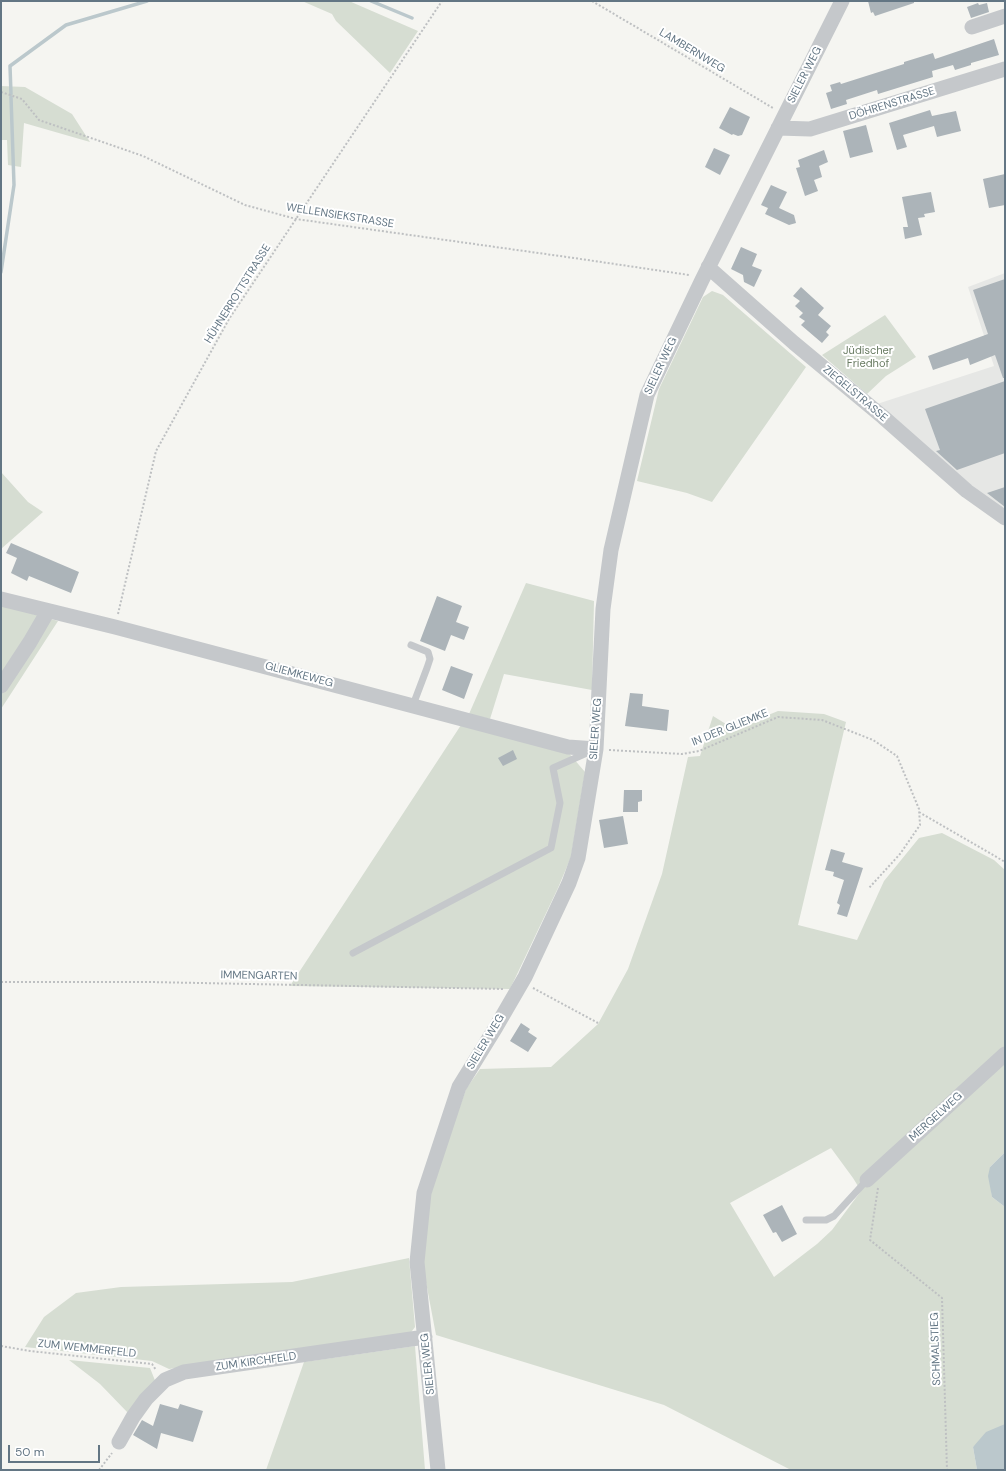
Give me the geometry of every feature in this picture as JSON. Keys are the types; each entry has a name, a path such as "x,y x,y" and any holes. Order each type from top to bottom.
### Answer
{"street":[{"name":"SIELER WEG","path":"438,1470 417,1262 424,1193 459,1087 496,1028 520,985 569,883 578,858 596,749 603,609 611,550 647,395 705,273 842,1"},
{"path":"972,27 1005,16"},
{"name":"DÖHRENSTRASSE","path":"782,122 810,129 1005,69"},
{"name":"ZIEGELSTRASSE","path":"705,273 794,343 883,417 967,491 1005,518"},
{"name":"GLIEMKEWEG","path":"1,599 114,627 568,746 596,749"},
{"path":"1,686 30,642 48,611"},
{"name":"MERGELWEG","path":"867,1180 1005,1054"},
{"name":"ZUM KIRCHFELD","path":"119,1442 133,1417 146,1399 165,1380 184,1372 425,1337"}],"lane":[{"path":"411,646 428,652 430,659 413,705"},
{"path":"353,953 551,848 560,803 553,768 596,749"},
{"path":"806,1220 826,1220 834,1216 867,1180"}],"path":[{"name":"HÜHNERROTTSTRASSE","path":"114,627 156,451 229,319 442,1"},
{"name":"LAMBERNWEG","path":"592,1 782,122"},
{"name":"WELLENSIEKSTRASSE","path":"1,92 22,99 39,120 143,156 245,205 296,219 685,274 705,273"},
{"name":"IN DER GLIEMKE","path":"596,749 626,752 688,753 699,751 778,717 822,720 873,740 898,756 919,812 920,825 900,854 869,888"},
{"path":"919,812 1005,862"},
{"name":"IMMENGARTEN","path":"1,982 520,985"},
{"path":"520,985 598,1024"},
{"name":"SCHMALSTIEG","path":"881,1167 870,1240 942,1298 947,1470"},
{"name":"ZUM WEMMERFELD","path":"1,1346 30,1351 152,1364 165,1380"},
{"path":"99,1470 119,1442"}],"shaded area":[{"path":"1005,273 1005,514 877,404 994,366 968,287"},
{"path":"1005,1152 1005,1207 992,1197 988,1176 990,1167"},
{"path":"1005,1424 1005,1470 977,1470 973,1447 986,1432"}],"green space":[{"path":"302,1 349,1 418,31 390,73 336,21 332,14"},
{"path":"1,86 25,87 72,114 90,142 24,123 21,167 8,165 7,140 1,140"},
{"path":"712,291 723,295 806,367 712,502 687,493 637,481 659,389 703,297"},
{"name":"Jüdischer Friedhof","path":"885,315 916,357 886,376 867,394 822,355"},
{"path":"1,472 28,502 43,512 1,549"},
{"path":"526,583 594,601 592,690 504,674 490,719 469,714"},
{"path":"1,605 58,621 1,709"},
{"path":"778,711 824,714 846,722 798,925 857,940 884,881 919,838 942,833 994,860 1005,870 1005,1152 990,1167 992,1197 1005,1207 1005,1424 973,1447 977,1470 791,1470 664,1405 436,1335 422,1261 429,1194 466,1089 480,1069 551,1067 598,1024 628,969 662,874 688,757 700,756 713,716 734,729","holes":["831,1148 861,1191 832,1230 817,1244 774,1277 730,1203"]},
{"path":"461,725 567,751 585,772 571,857 558,888 510,989 290,986"},
{"path":"409,1258 415,1327 409,1335 169,1369 152,1361 25,1347 44,1317 76,1293 121,1287 292,1282"},
{"path":"415,1346 425,1470 266,1470 304,1362"},
{"path":"69,1360 150,1368 156,1383 129,1414 100,1384"}],"building":[{"path":"868,1 914,1 914,3 875,16 873,12 871,13"},
{"path":"978,3 979,5 987,3 989,12 971,18 967,7"},
{"path":"994,39 999,55 971,63 971,65 955,70 953,65 932,71 933,77 878,94 877,90 846,100 847,104 831,109 826,93 832,91 830,85 840,82 841,84 933,53 935,59"},
{"path":"730,107 750,117 742,135 732,135 719,128"},
{"path":"930,110 932,116 956,111 961,131 937,137 934,126 903,135 907,147 897,150 889,123"},
{"path":"866,125 873,152 850,158 843,131"},
{"path":"714,148 730,155 720,175 705,167"},
{"path":"824,150 828,162 819,166 822,177 814,180 818,191 805,196 796,168 800,167 798,160"},
{"path":"1005,174 1005,205 989,208 983,179"},
{"path":"771,185 787,192 779,208 794,215 796,223 789,225 765,214 768,208 761,205"},
{"path":"931,192 935,212 924,214 925,217 918,218 922,235 905,239 903,227 908,227 902,197"},
{"path":"741,247 757,254 752,266 762,270 754,287 744,282 743,275 731,269"},
{"path":"1005,279 1005,378 1003,378 995,355 970,365 968,358 933,370 928,356 988,334 973,290"},
{"path":"801,287 824,308 818,315 831,326 826,332 829,335 822,343 801,325 805,321 799,317 803,313 795,306 800,301 793,296"},
{"path":"1005,381 1005,453 957,470 936,451 940,450 925,409"},
{"path":"1005,487 1005,507 987,493"},
{"path":"11,543 79,572 71,593 29,576 27,581 11,573 17,558 6,553"},
{"path":"437,596 462,606 456,622 469,627 464,640 451,635 445,651 420,641"},
{"path":"451,666 473,674 464,699 442,690"},
{"path":"630,693 643,694 642,706 669,710 667,731 625,726"},
{"path":"513,750 517,759 503,766 498,758"},
{"path":"624,790 642,790 642,801 638,802 638,812 623,812"},
{"path":"623,816 628,844 604,848 599,820"},
{"path":"831,849 845,853 842,862 863,868 847,917 837,914 840,905 837,903 844,880 833,876 834,872 825,870"},
{"path":"521,1023 530,1029 528,1032 537,1038 528,1052 510,1041"},
{"path":"782,1205 797,1234 782,1242 776,1232 773,1233 763,1215"},
{"path":"160,1404 178,1409 180,1404 203,1411 193,1442 161,1433 157,1449 133,1435 142,1420 153,1426"}],"waterway":[{"path":"11,94 10,66 66,25 147,1"},
{"path":"371,1 412,18"},
{"path":"1,272 14,185 11,97"}]}
